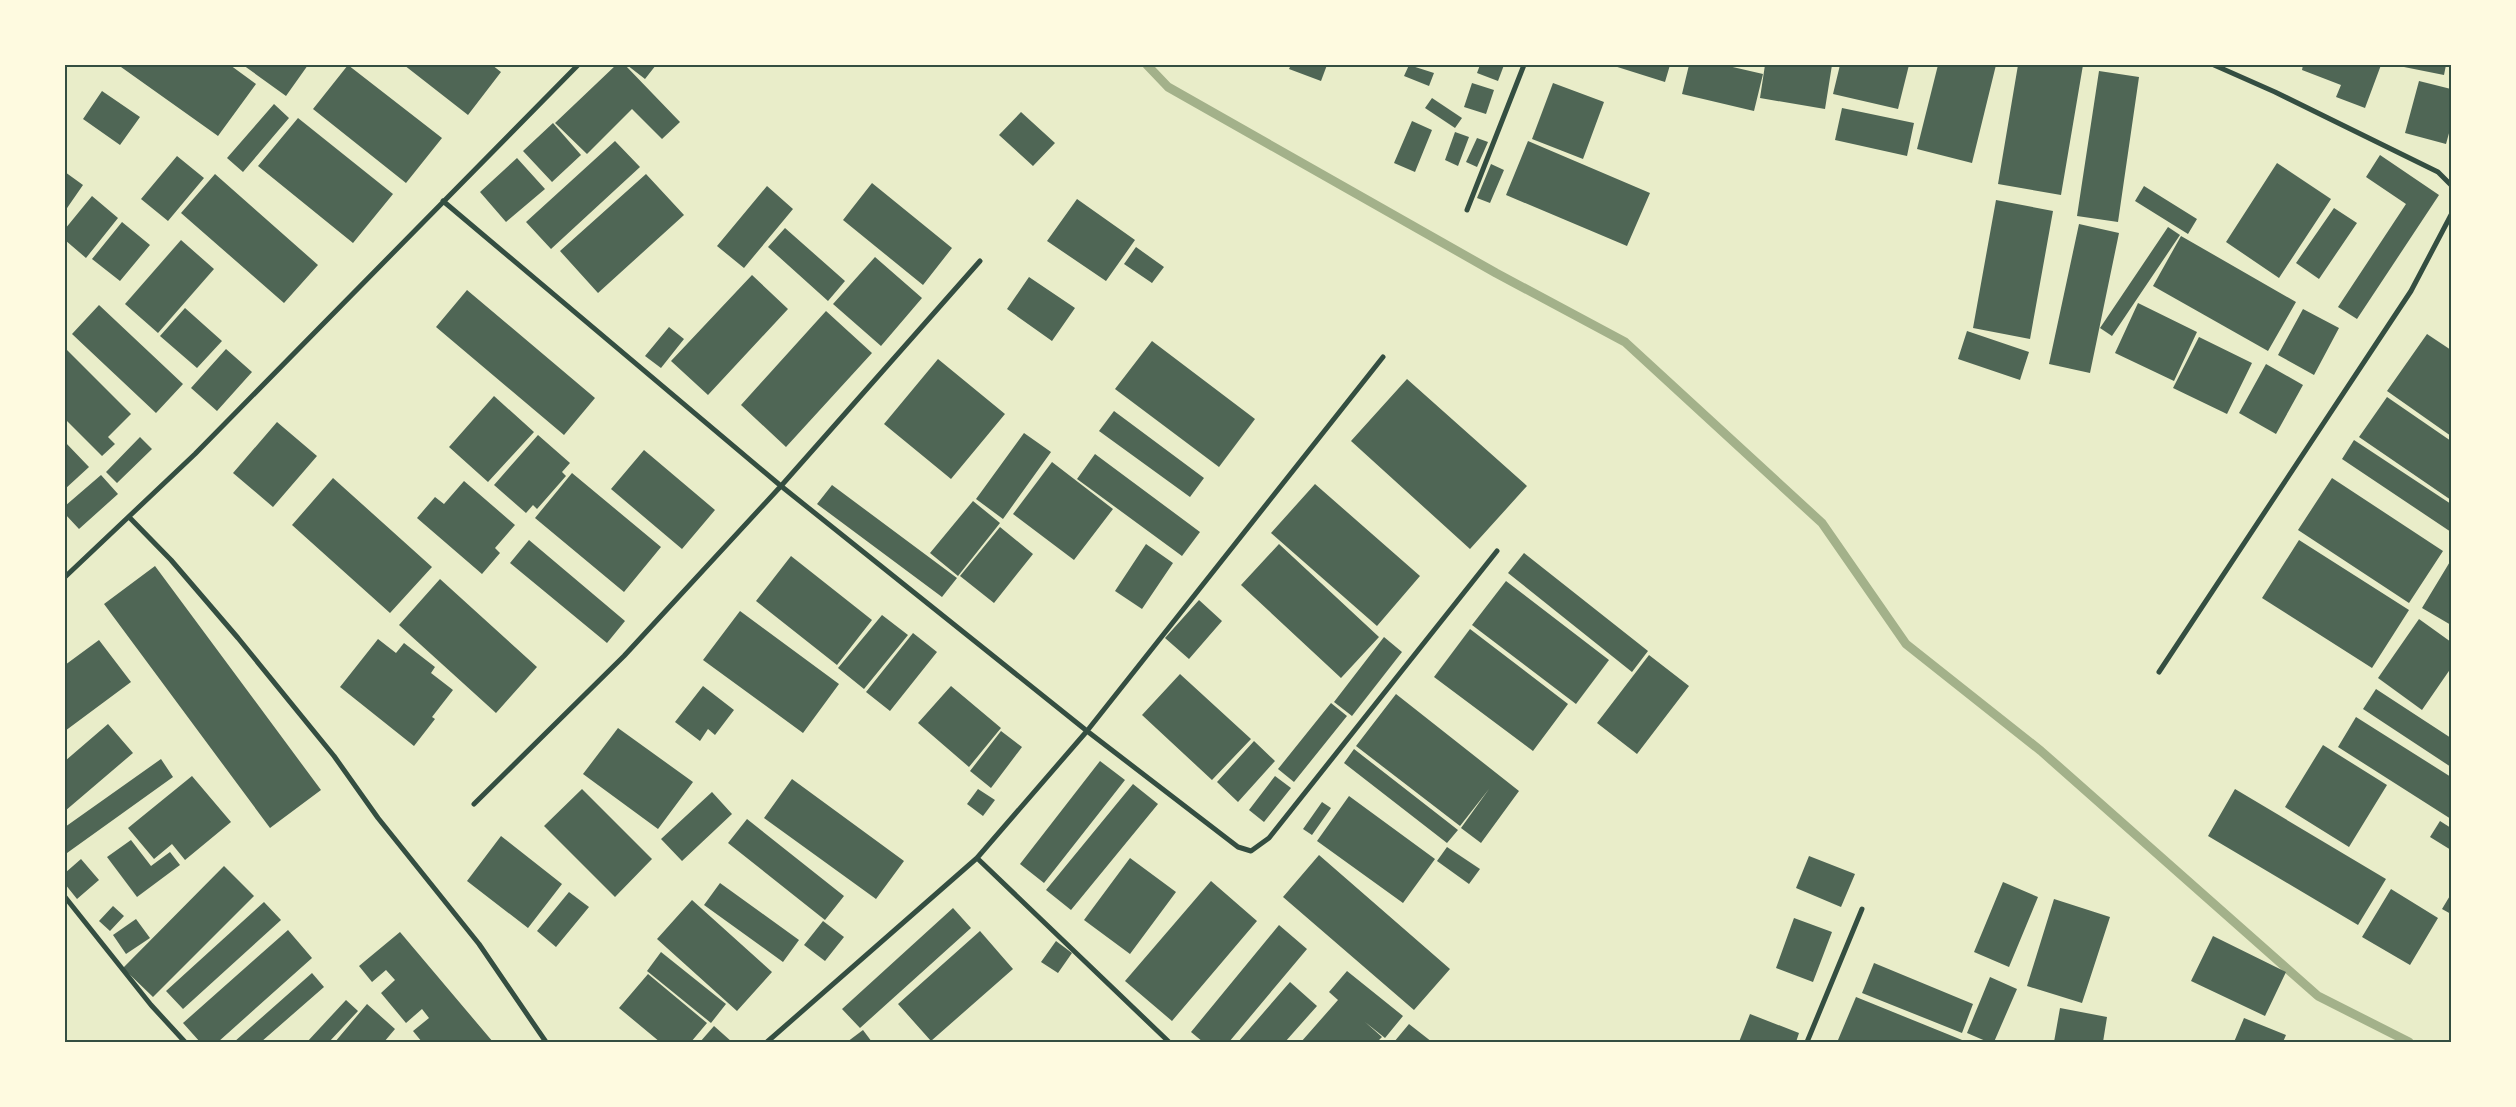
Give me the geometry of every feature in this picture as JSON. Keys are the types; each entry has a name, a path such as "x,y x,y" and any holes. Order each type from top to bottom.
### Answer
{"street":[{"path":"65,577 130,518 578,65"},
{"path":"1467,210 1524,65"},
{"path":"2214,65 2275,92 2438,172 2451,185"},
{"path":"442,201 781,486 1087,731 1238,847 1251,851 1269,838 1497,551"},
{"path":"2159,672 2411,291 2451,215"},
{"path":"474,804 624,656 781,486 980,262"},
{"path":"767,1042 977,858 1087,731 1383,357"},
{"path":"130,518 171,560 238,638 334,756 378,818 480,944 546,1042"},
{"path":"977,858 1169,1042"},
{"path":"65,897 151,1006 185,1042"},
{"path":"1807,1042 1862,909"}],"building":[{"path":"123,65 230,65 256,84 218,136 121,67"},
{"path":"243,65 308,65 286,96"},
{"path":"348,65 442,138 406,183 313,109"},
{"path":"404,65 492,65 501,72 468,115"},
{"path":"616,65 625,65 680,122 662,139 632,109 587,154 555,123"},
{"path":"627,65 656,65 645,79"},
{"path":"1291,65 1327,65 1321,81 1289,69"},
{"path":"1409,65 1434,73 1429,86 1404,76"},
{"path":"1480,65 1504,65 1498,81 1477,73"},
{"path":"1611,65 1670,65 1665,82"},
{"path":"1689,65 1724,65 1763,74 1754,111 1682,94"},
{"path":"1765,65 1832,65 1825,109 1760,98"},
{"path":"1840,65 1909,65 1898,109 1833,94"},
{"path":"1938,65 1996,65 1972,163 1917,149"},
{"path":"2018,65 2083,65 2061,195 1998,184"},
{"path":"2303,65 2381,65 2365,108 2336,97 2341,85 2302,70"},
{"path":"2394,65 2446,65 2444,75"},
{"path":"2099,71 2139,77 2118,222 2077,216"},
{"path":"2419,81 2451,89 2451,126 2446,144 2405,133"},
{"path":"1472,83 1494,90 1486,114 1464,107"},
{"path":"1553,83 1604,102 1583,159 1532,139"},
{"path":"102,91 140,117 120,145 83,119"},
{"path":"1432,98 1462,118 1455,128 1425,108"},
{"path":"274,104 289,118 243,172 227,158"},
{"path":"1842,108 1914,123 1907,156 1835,140"},
{"path":"1021,112 1055,143 1033,166 999,135"},
{"path":"298,118 393,194 353,243 258,166"},
{"path":"1412,121 1432,130 1415,172 1394,163"},
{"path":"553,123 581,155 552,182 523,151"},
{"path":"1455,132 1469,137 1458,166 1445,160"},
{"path":"1477,138 1488,142 1477,167 1466,162"},
{"path":"615,141 640,167 551,249 526,222"},
{"path":"1528,141 1650,193 1627,246 1506,195"},
{"path":"2380,155 2439,195 2357,319 2338,307 2406,204 2366,177"},
{"path":"177,156 204,178 168,221 141,199"},
{"path":"517,158 545,189 506,222 480,192"},
{"path":"2277,163 2331,199 2279,278 2226,242"},
{"path":"1491,164 1504,170 1490,203 1477,198"},
{"path":"65,172 83,185 65,211"},
{"path":"215,174 318,265 284,303 181,213"},
{"path":"646,174 684,215 598,293 560,251"},
{"path":"872,183 952,248 923,285 843,220"},
{"path":"767,186 793,209 744,268 717,246"},
{"path":"2144,186 2197,219 2188,234 2135,201"},
{"path":"92,196 118,218 86,258 65,240 65,229"},
{"path":"1077,199 1135,240 1106,281 1047,241"},
{"path":"1996,200 2053,211 2030,339 1973,328"},
{"path":"2334,208 2357,223 2319,279 2296,263"},
{"path":"122,222 150,245 120,281 92,259"},
{"path":"2079,224 2119,233 2090,373 2049,364"},
{"path":"2168,227 2180,235 2112,336 2100,328"},
{"path":"785,228 845,281 828,301 768,247"},
{"path":"2181,236 2296,302 2268,351 2153,286"},
{"path":"181,240 214,269 158,333 125,304"},
{"path":"1136,247 1164,267 1152,283 1124,264"},
{"path":"875,257 922,298 881,346 833,304"},
{"path":"752,275 788,309 708,395 671,361"},
{"path":"1029,277 1075,308 1052,341 1007,309"},
{"path":"467,290 595,398 564,435 436,327"},
{"path":"2138,303 2197,332 2174,381 2115,353"},
{"path":"99,305 183,384 156,413 72,334"},
{"path":"185,308 222,341 197,368 160,336"},
{"path":"2303,309 2339,328 2314,375 2278,355"},
{"path":"826,311 872,353 786,447 741,405"},
{"path":"669,327 684,339 661,368 645,356"},
{"path":"1967,331 2029,352 2020,380 1958,359"},
{"path":"2427,334 2451,350 2451,436 2387,391"},
{"path":"2199,337 2252,363 2227,414 2173,388"},
{"path":"1152,341 1255,419 1219,467 1115,389"},
{"path":"65,348 131,414 108,437 115,444 102,456 65,419"},
{"path":"226,349 252,372 217,411 191,388"},
{"path":"938,359 1005,414 951,479 884,424"},
{"path":"2266,364 2303,385 2276,434 2239,413"},
{"path":"1407,379 1527,486 1470,549 1351,441"},
{"path":"494,396 534,432 488,482 449,447"},
{"path":"2387,397 2451,441 2451,500 2359,437"},
{"path":"1114,411 1204,478 1190,497 1099,431"},
{"path":"277,422 317,456 273,507 233,473"},
{"path":"1024,433 1051,452 1003,519 976,499"},
{"path":"538,435 570,463 562,472 566,476 537,509 533,505 526,513 494,485"},
{"path":"140,437 152,449 117,483 106,472"},
{"path":"2354,440 2451,504 2451,532 2342,459"},
{"path":"65,442 89,467 65,489"},
{"path":"644,450 715,510 682,549 611,489"},
{"path":"1095,454 1200,532 1182,556 1077,479"},
{"path":"1052,462 1113,509 1074,560 1013,514"},
{"path":"572,473 661,547 624,592 535,518"},
{"path":"101,475 118,494 79,529 65,514 65,506"},
{"path":"333,478 432,567 390,613 292,525"},
{"path":"2332,478 2443,551 2409,603 2298,530"},
{"path":"464,481 515,525 495,548 500,553 482,574 417,518 435,497 444,504"},
{"path":"1315,484 1420,576 1377,626 1271,533"},
{"path":"832,485 957,578 942,597 817,504"},
{"path":"973,501 1000,523 958,576 930,553"},
{"path":"1000,527 1033,554 994,603 960,576"},
{"path":"529,540 625,621 607,643 510,563"},
{"path":"2299,540 2409,610 2372,668 2262,598"},
{"path":"1146,544 1173,563 1142,609 1115,591"},
{"path":"1279,544 1379,637 1341,678 1241,585"},
{"path":"1524,553 1648,651 1632,672 1508,573"},
{"path":"791,556 872,620 837,665 756,601"},
{"path":"2451,560 2451,625 2422,608"},
{"path":"155,566 321,790 270,828 104,604"},
{"path":"440,579 537,667 496,713 399,625"},
{"path":"1506,581 1609,660 1576,704 1472,625"},
{"path":"1199,600 1222,621 1189,659 1165,638"},
{"path":"740,611 839,684 803,733 703,660"},
{"path":"882,615 908,635 864,689 838,668"},
{"path":"2419,619 2451,642 2451,668 2422,710 2378,678"},
{"path":"1470,629 1568,704 1533,751 1434,677"},
{"path":"913,633 937,652 890,711 866,692"},
{"path":"1384,637 1402,652 1352,716 1334,702"},
{"path":"378,639 396,653 404,643 435,667 431,673 453,690 432,717 435,719 414,746 340,687"},
{"path":"99,640 131,682 65,731 65,665"},
{"path":"1649,655 1689,686 1637,754 1597,723"},
{"path":"1180,674 1251,739 1212,780 1142,715"},
{"path":"703,686 734,710 715,735 708,729 700,741 675,722"},
{"path":"951,686 1001,728 969,767 918,723"},
{"path":"2376,689 2451,738 2451,767 2363,709"},
{"path":"1396,694 1519,791 1481,843 1461,828 1489,789 1460,826 1356,746"},
{"path":"1331,703 1347,716 1294,782 1278,769"},
{"path":"2356,717 2451,777 2451,819 2338,747"},
{"path":"108,724 133,753 65,811 65,761"},
{"path":"618,728 693,782 658,829 583,774"},
{"path":"1001,731 1022,747 991,788 970,771"},
{"path":"1254,741 1275,761 1238,802 1217,782"},
{"path":"2323,745 2387,785 2349,847 2285,807"},
{"path":"1354,749 1458,830 1447,843 1344,763"},
{"path":"161,759 173,777 67,853 65,849 65,827"},
{"path":"1100,761 1125,780 1044,883 1020,864"},
{"path":"192,776 231,822 185,860 172,844 154,859 128,828"},
{"path":"1275,776 1291,788 1264,822 1249,810"},
{"path":"792,779 904,861 876,899 764,818"},
{"path":"1133,784 1158,804 1071,910 1046,890"},
{"path":"582,789 652,859 615,897 544,826"},
{"path":"978,789 995,800 983,816 967,804"},
{"path":"2235,789 2386,879 2358,925 2208,836"},
{"path":"712,792 732,814 682,861 661,839"},
{"path":"1349,796 1435,859 1403,903 1317,841"},
{"path":"1322,802 1331,808 1312,835 1303,829"},
{"path":"747,819 844,896 825,920 728,843"},
{"path":"2440,821 2451,828 2451,850 2430,837"},
{"path":"501,836 562,884 528,928 467,881"},
{"path":"131,840 151,866 170,852 180,865 137,897 107,857"},
{"path":"1447,847 1480,869 1469,884 1437,861"},
{"path":"1319,855 1450,969 1414,1010 1283,897"},
{"path":"1809,856 1855,874 1841,907 1796,888"},
{"path":"1130,858 1176,892 1130,954 1084,920"},
{"path":"81,859 99,880 77,899 65,884 65,873"},
{"path":"224,866 254,896 153,997 123,968"},
{"path":"1211,881 1257,921 1172,1021 1125,981"},
{"path":"2003,882 2038,897 2009,967 1974,952"},
{"path":"720,883 799,940 783,962 704,905"},
{"path":"2391,889 2438,918 2410,965 2362,937"},
{"path":"569,892 589,907 556,947 537,931"},
{"path":"2451,894 2451,914 2442,909"},
{"path":"2054,899 2110,917 2082,1003 2027,986"},
{"path":"692,900 772,972 737,1011 657,939"},
{"path":"264,902 281,920 183,1009 166,991"},
{"path":"113,906 124,916 110,931 99,921"},
{"path":"953,908 971,928 860,1028 842,1009"},
{"path":"1794,918 1832,932 1813,982 1776,968"},
{"path":"136,919 150,938 126,954 113,935"},
{"path":"823,921 844,937 825,961 804,945"},
{"path":"1279,925 1307,949 1229,1042 1203,1042 1191,1032"},
{"path":"288,930 312,958 218,1042 200,1042 183,1023"},
{"path":"980,931 1013,969 931,1041 898,1004"},
{"path":"400,932 493,1042 422,1042 413,1031 429,1018 422,1009 406,1023 381,993 395,980 386,970 372,982 359,966"},
{"path":"2213,936 2286,972 2265,1016 2191,981"},
{"path":"1056,941 1072,953 1058,973 1041,962"},
{"path":"661,952 726,1004 711,1023 647,971"},
{"path":"1874,963 1973,1004 1962,1033 1862,993"},
{"path":"1347,971 1403,1016 1385,1038 1365,1022 1382,1037 1377,1042 1301,1042 1338,1000 1329,992"},
{"path":"312,973 324,987 261,1042 234,1042"},
{"path":"648,974 707,1023 691,1042 660,1042 619,1008"},
{"path":"1990,977 2017,989 1994,1042 1988,1042 1967,1033"},
{"path":"1290,982 1317,1006 1285,1042 1238,1042"},
{"path":"1856,997 1967,1042 1844,1042 1838,1040"},
{"path":"346,1000 358,1011 329,1042 307,1042"},
{"path":"367,1004 395,1029 384,1042 335,1042"},
{"path":"2060,1008 2107,1017 2103,1042 2054,1042"},
{"path":"1750,1014 1799,1033 1796,1042 1739,1042"},
{"path":"2244,1018 2286,1035 2283,1042 2234,1042"},
{"path":"1409,1024 1432,1042 1394,1042"},
{"path":"714,1026 732,1042 700,1042"},
{"path":"863,1030 872,1042 847,1042"}],"waterway":[{"path":"1147,65 1168,87 1496,273 1625,342 1822,523 1906,644 2041,751 2318,996 2409,1042"}]}
